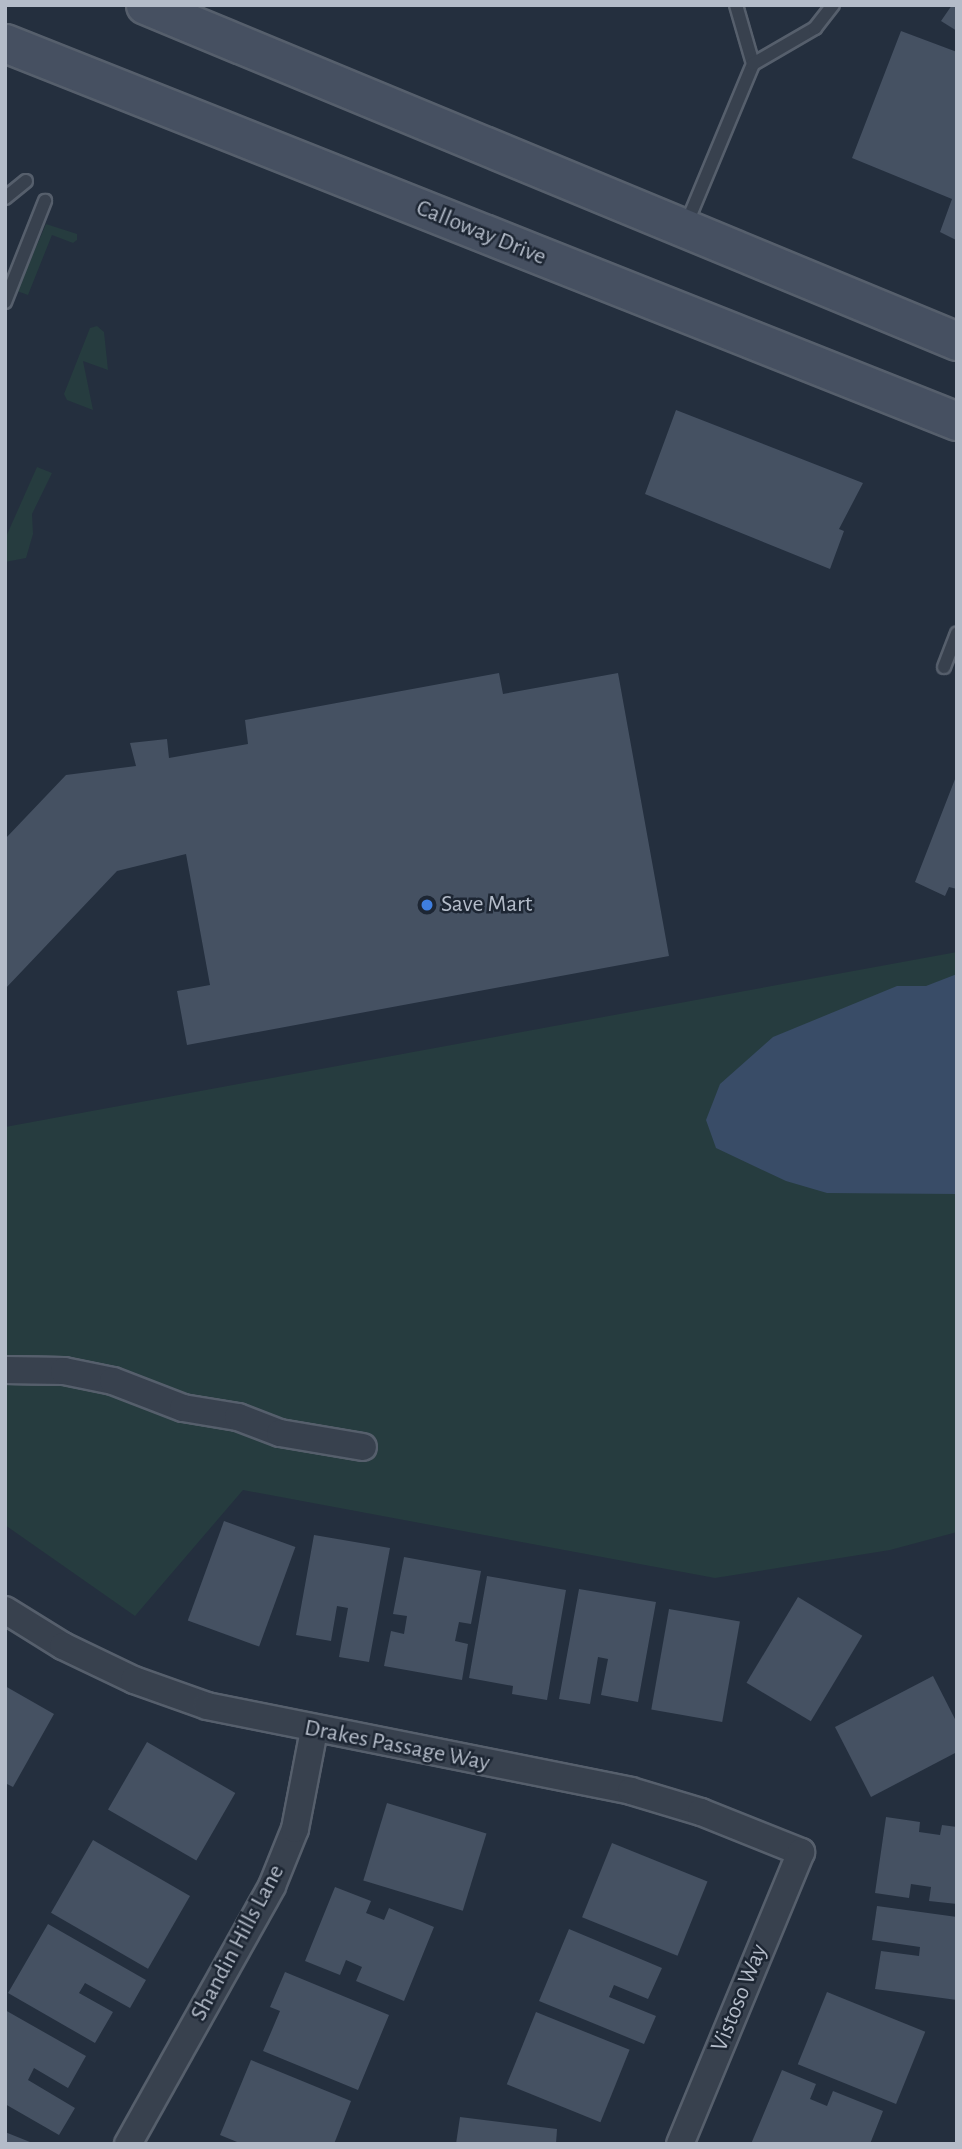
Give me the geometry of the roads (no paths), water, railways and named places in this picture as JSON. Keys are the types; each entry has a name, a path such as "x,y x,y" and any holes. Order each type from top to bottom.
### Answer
{"main road":[{"path":"145,5 957,341"},
{"name":"Calloway Drive","path":"5,43 957,421"}],"street":[{"path":"5,1370 64,1371 113,1381 183,1408 238,1417 280,1433 363,1447"},
{"name":"Drakes Passage Way","path":"5,1610 63,1646 134,1680 207,1706 314,1730 631,1791 701,1812 801,1852"},
{"name":"Shandin Hills Lane","path":"128,2144 272,1886 295,1829 314,1730"},
{"name":"Vistoso Way","path":"680,2144 801,1852"}],"lane":[{"path":"736,5 753,64"},
{"path":"684,228 753,64 815,28 833,5"},
{"path":"5,198 26,181"},
{"path":"5,302 45,201"},
{"path":"944,667 957,633"}],"water":[{"path":"957,974 957,1194 827,1193 786,1181 716,1148 706,1120 720,1084 773,1037 897,986 926,986"}],"place":[{"name":"Save Mart","path":"427,905"}]}
